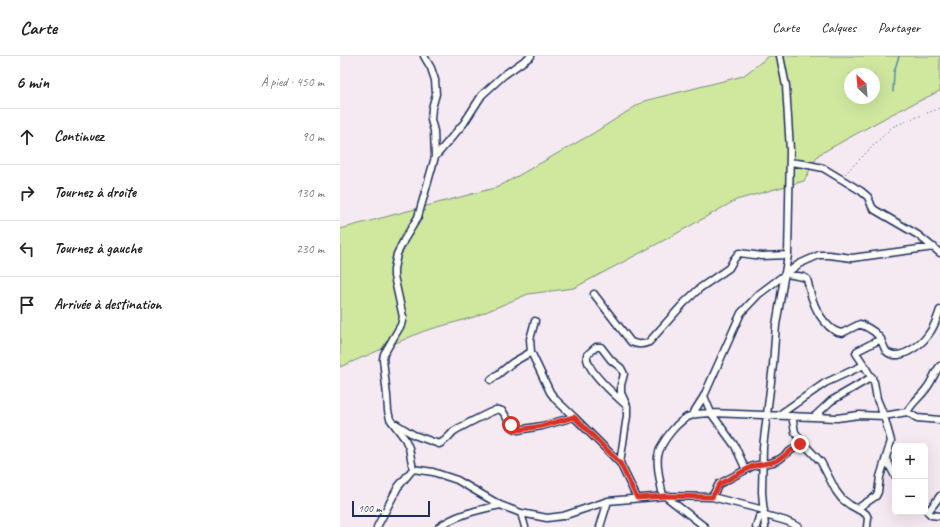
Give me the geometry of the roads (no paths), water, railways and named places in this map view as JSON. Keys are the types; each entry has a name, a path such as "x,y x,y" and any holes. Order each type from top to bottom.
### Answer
{"street":[{"path":"413,469 407,444 390,419 383,359 384,354 401,325 403,317 394,269 397,254 418,217 435,157 434,131 431,120 432,108 436,94 435,80 431,68 424,56"},
{"path":"435,157 464,123 482,95 504,75 531,56"},
{"path":"765,527 762,492 763,447 773,365 776,325 786,275 788,255 790,162 786,86 780,56"},
{"path":"790,162 823,168 865,194 875,210 918,235 940,253"},
{"path":"692,415 704,396 741,313 759,294 805,261 819,255 852,258 934,247"},
{"path":"594,294 631,342 637,345 643,344 649,342 684,303 700,288 729,268 739,253 762,256 788,255"},
{"path":"786,275 803,277 807,279 813,302 819,314 833,330 842,333 860,324 879,336 886,351 891,354 904,354 921,342 928,335 936,322 940,310"},
{"path":"534,321 530,339 531,352 550,392 556,400 620,463 637,498"},
{"path":"858,508 878,492 880,477 891,441 884,416 877,399 872,378 856,353 857,351 881,339"},
{"path":"620,463 627,416 626,406 621,393 621,385 624,374 623,370 611,360 601,347 596,347 587,355 587,362 605,386 626,406"},
{"path":"491,380 512,363 531,352"},
{"path":"778,416 825,383 864,365"},
{"path":"907,412 910,406 927,388 935,372 940,366"},
{"path":"815,416 831,401 872,378"},
{"path":"704,396 711,414 735,446 746,470"},
{"path":"390,419 410,433 439,444 462,425 495,410 502,411 514,429 518,430 542,426 574,417"},
{"path":"705,527 664,496 658,455 675,427 684,418 692,415 711,414 815,416 837,418 860,414 884,416 907,412 917,418 940,420"},
{"path":"792,416 795,432 802,442 821,462 836,491 842,499 850,505 858,508 867,516 867,527"},
{"path":"712,497 720,484 753,466 780,459 802,442"},
{"path":"886,459 892,470"},
{"path":"413,469 433,472 457,480 500,505 547,518 563,516 608,501 664,496 712,497 764,512 786,520 799,527"},
{"path":"377,527 398,487 413,469"},
{"path":"928,509 940,496"},
{"path":"600,527 608,501"},
{"path":"439,527 457,517 474,511 500,505"},
{"path":"928,511 931,515 940,516"},
{"path":"521,512 525,527"},
{"path":"756,527 759,517 764,512"}],"waterway":[{"path":"893,92 894,72 899,56"}]}
